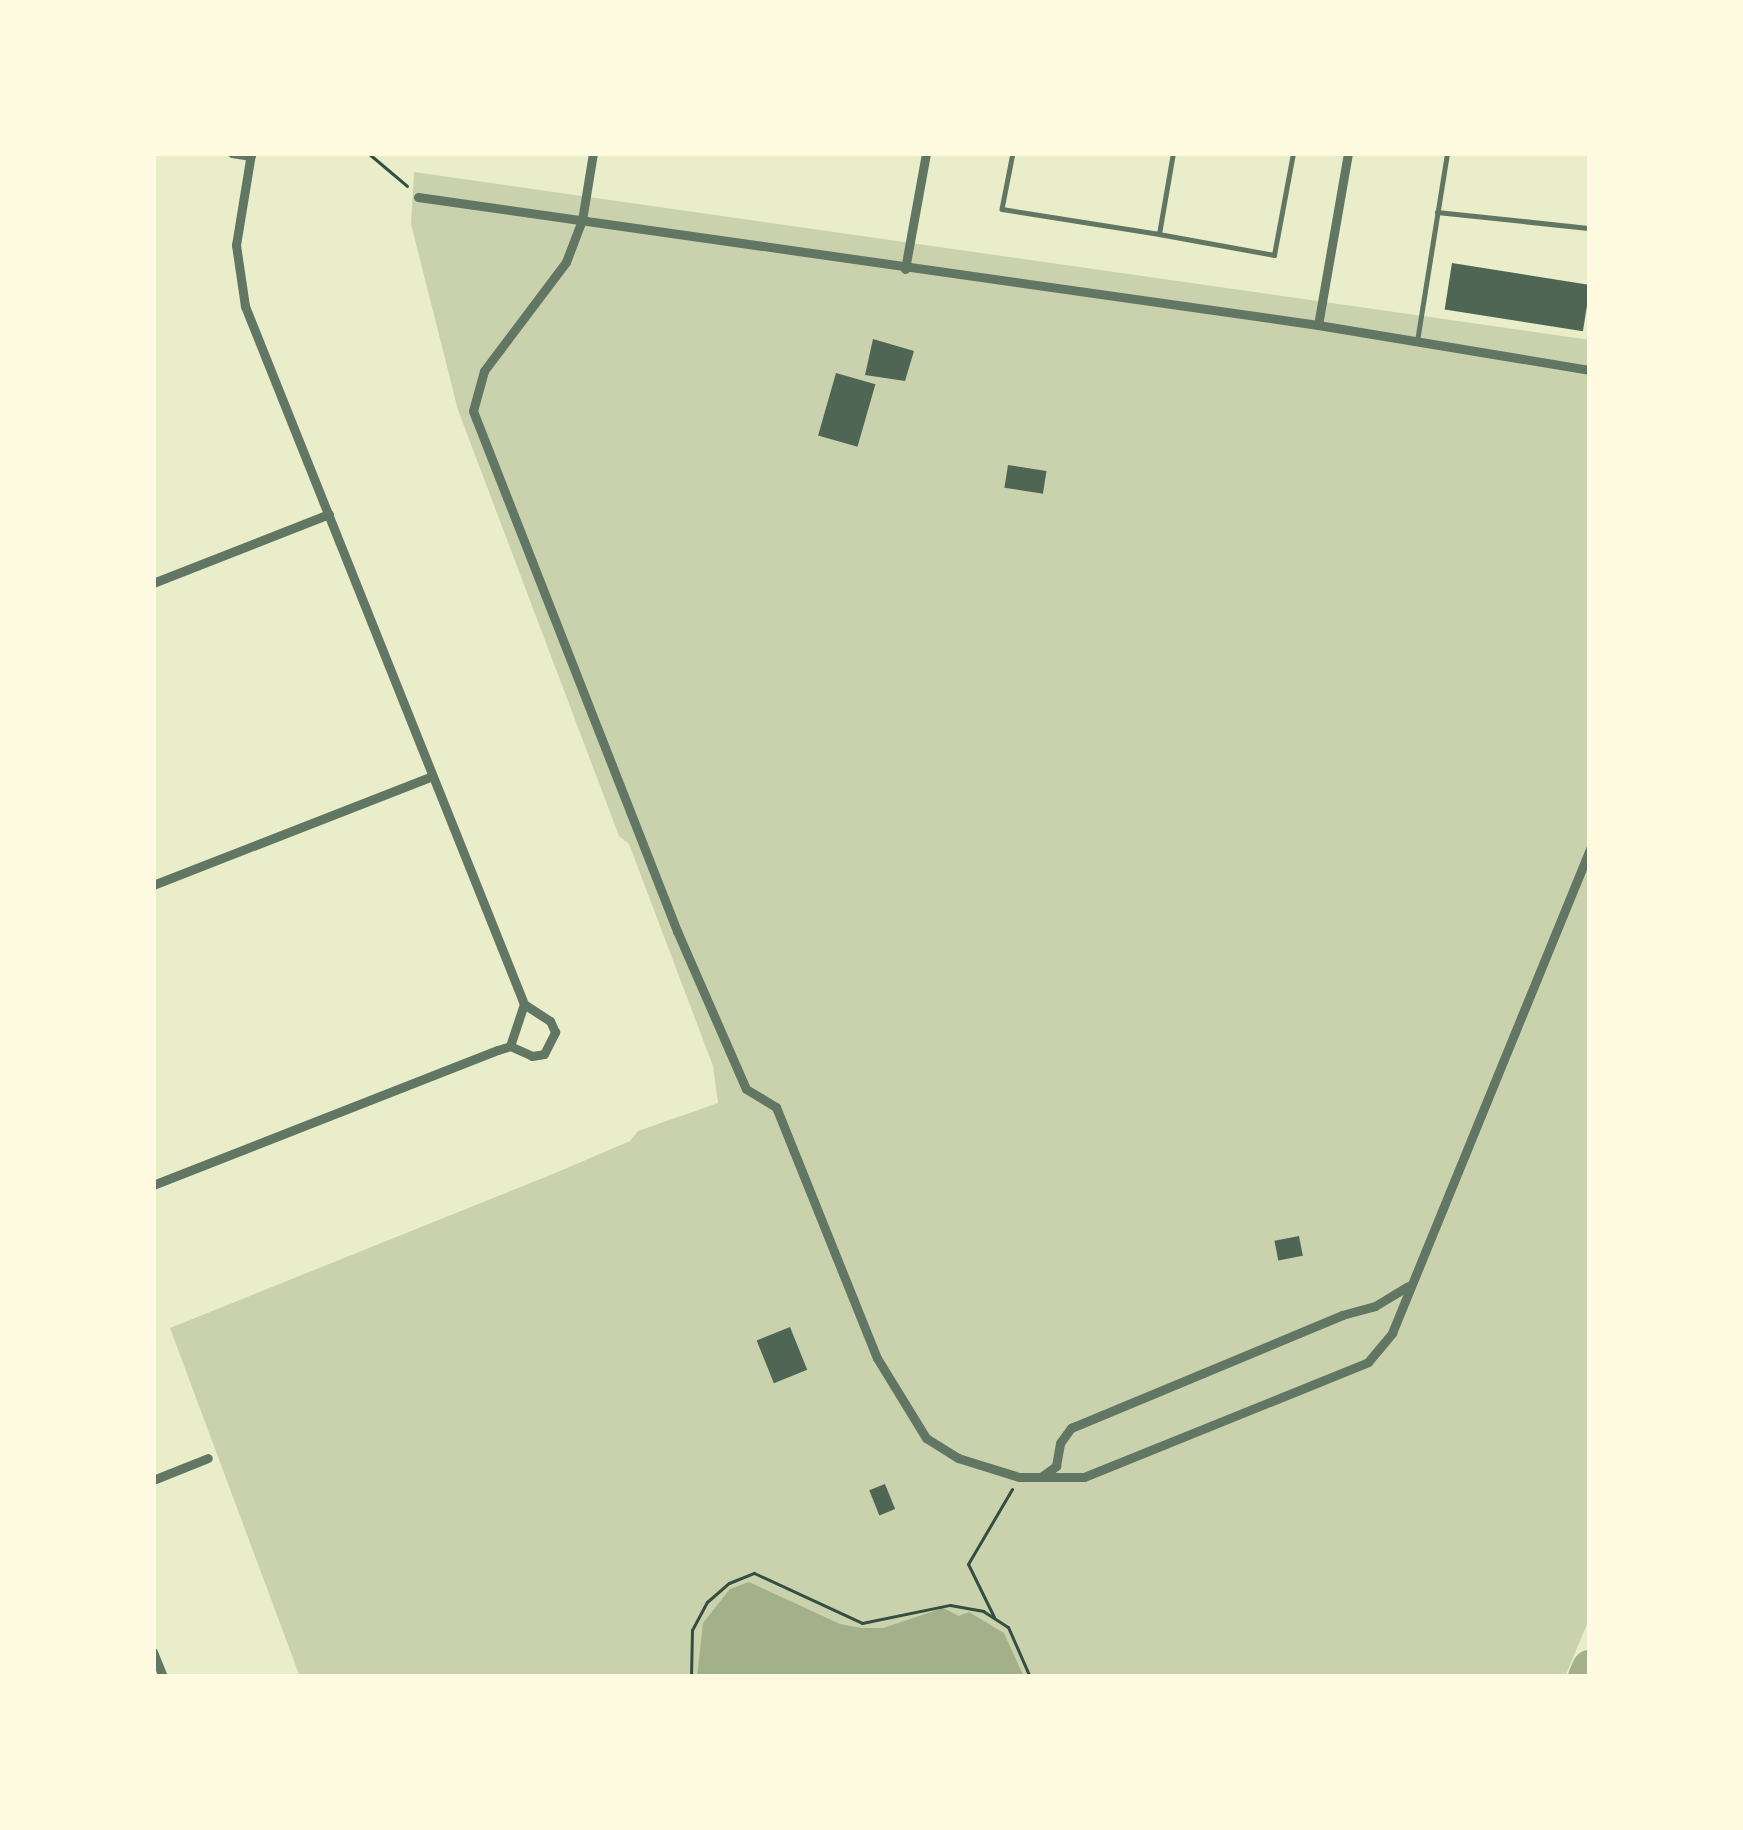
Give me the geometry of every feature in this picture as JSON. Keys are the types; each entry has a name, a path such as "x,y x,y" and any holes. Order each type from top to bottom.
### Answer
{"street":[{"path":"153,1185 509,1046 532,1056 554,1045 550,1021 524,1004 237,276 236,245 251,154 232,153"},
{"path":"593,153 582,220 566,262 484,371 473,411 677,931 746,1089 776,1107 877,1358 926,1438 958,1458 1019,1477 1084,1477 1368,1362 1392,1333 1590,849"},
{"path":"905,269 926,153"},
{"path":"1318,325 1348,153"},
{"path":"418,197 1318,325 1549,367 1590,370"},
{"path":"153,584 329,514"},
{"path":"153,885 432,776"},
{"path":"509,1046 524,1004"},
{"path":"1041,1477 1056,1466 1060,1443 1072,1428 1342,1315 1375,1306 1409,1286"},
{"path":"153,1480 208,1458"},
{"path":"153,1652 163,1677"}],"lane":[{"path":"1013,153 1002,209 1274,255 1293,153"},
{"path":"1159,234 1173,153"},
{"path":"1417,341 1447,153"},
{"path":"1437,212 1590,228"}],"path":[{"path":"368,153 418,197"},
{"path":"994,1618 968,1564 1019,1477"},
{"path":"692,1677 692,1630 707,1602 729,1583 754,1574 862,1623 950,1605 994,1618 1008,1627 1030,1677"}],"shaded area":[{"path":"414,172 1590,340 1590,1617 1565,1677 300,1677 170,1328 553,1174 630,1141 638,1131 718,1103 713,1066 629,844 619,836 458,410 411,224"},
{"path":"749,1582 840,1624 862,1628 883,1628 943,1608 959,1616 969,1612 1004,1633 1024,1677 697,1677 703,1623 730,1589"}],"building":[{"path":"1452,263 1590,285 1583,331 1445,309"},
{"path":"873,339 914,351 905,381 865,375"},
{"path":"836,373 875,384 857,447 818,435"},
{"path":"1008,465 1047,471 1043,494 1004,488"},
{"path":"1299,1236 1303,1256 1278,1260 1274,1241"},
{"path":"790,1327 807,1370 774,1383 757,1340"},
{"path":"885,1484 895,1509 879,1515 869,1490"}],"waterway":[{"path":"1586,1677 1590,1668"}]}
